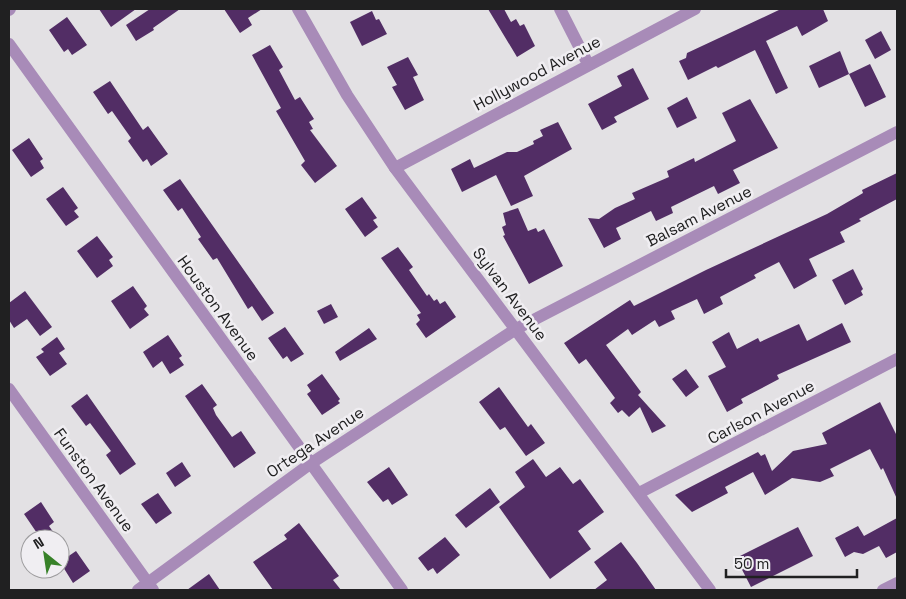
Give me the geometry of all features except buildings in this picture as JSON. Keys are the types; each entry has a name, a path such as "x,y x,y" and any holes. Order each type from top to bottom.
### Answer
{"street":[{"name":"Sylvan Avenue","path":"298,9 346,95 395,168 710,590"},
{"path":"560,9 588,64"},
{"name":"Hollywood Avenue","path":"395,168 588,64 695,9"},
{"name":"Houston Avenue","path":"9,44 402,590"},
{"name":"Balsam Avenue","path":"516,328 897,132"},
{"name":"Ortega Avenue","path":"146,588 310,464 516,328"},
{"name":"Carlson Avenue","path":"639,493 897,359"},
{"name":"Funston Avenue","path":"9,389 146,588"},
{"path":"883,590 897,583"}]}
